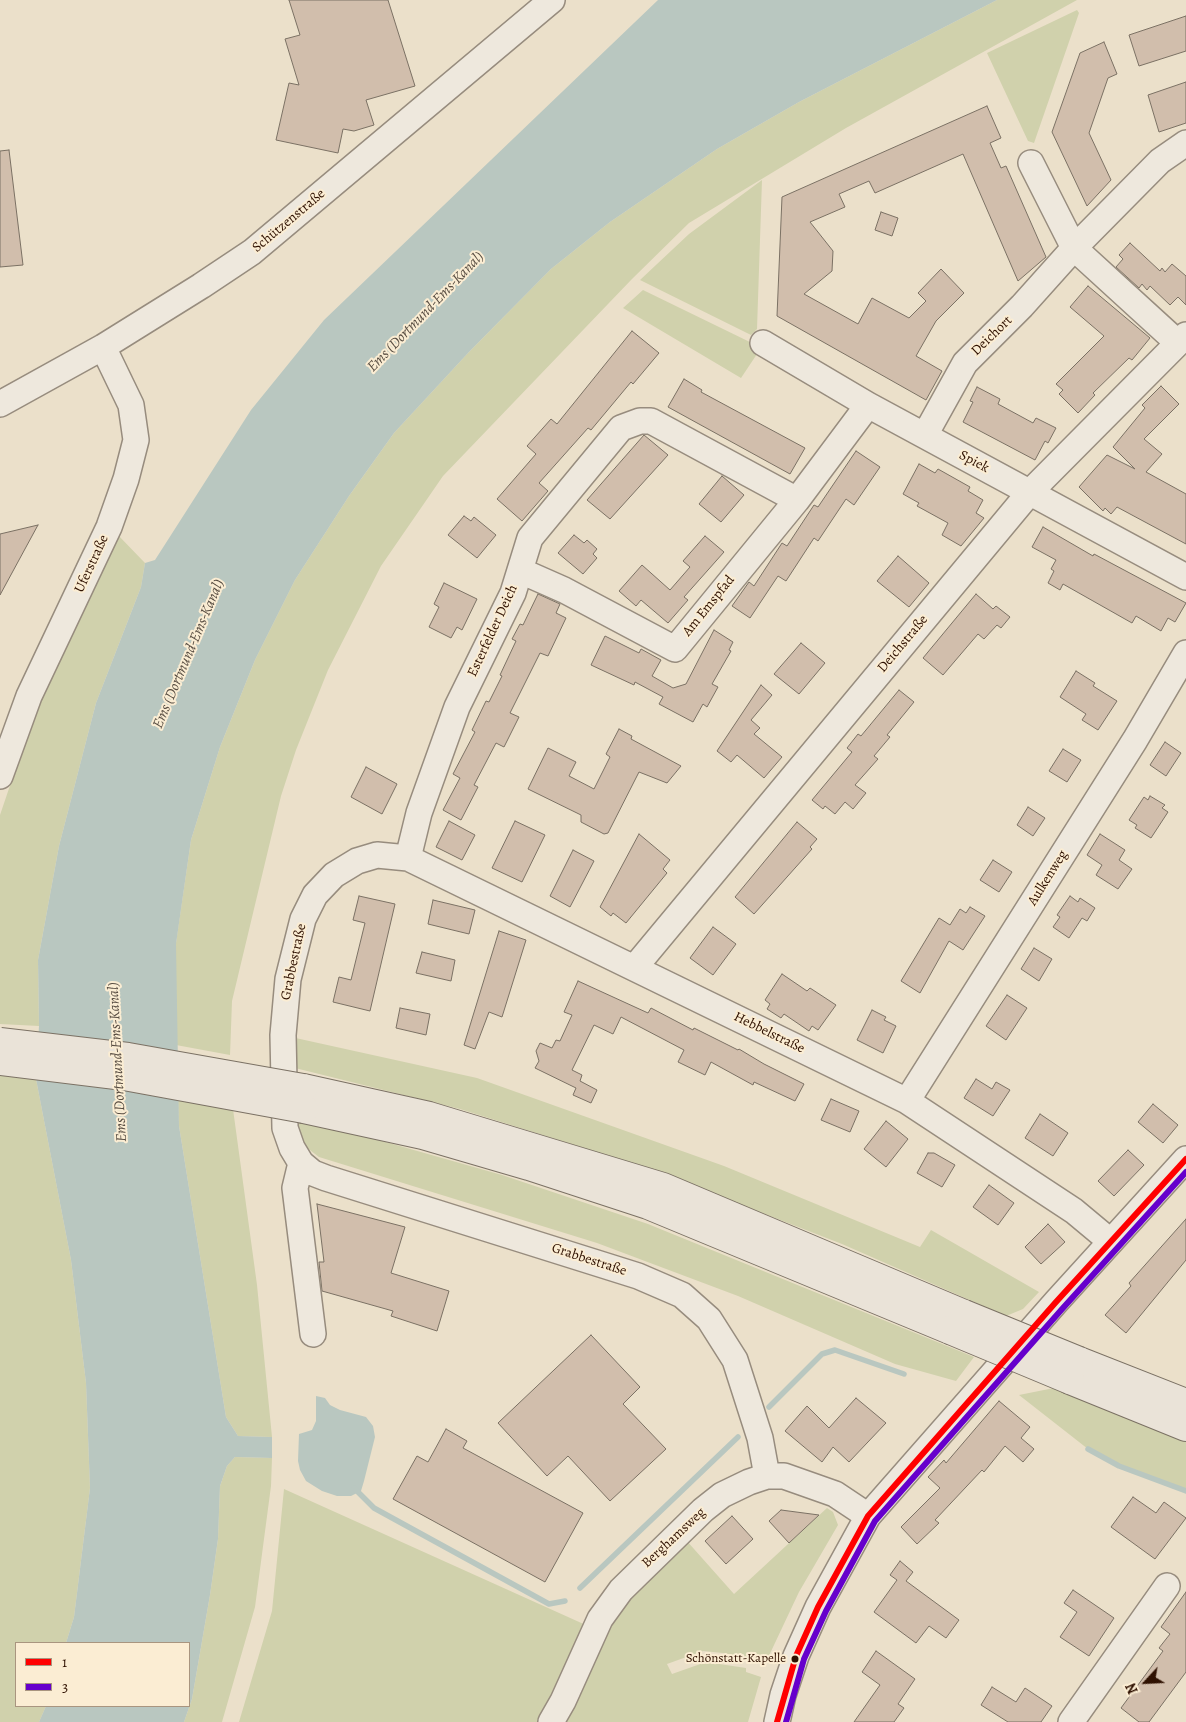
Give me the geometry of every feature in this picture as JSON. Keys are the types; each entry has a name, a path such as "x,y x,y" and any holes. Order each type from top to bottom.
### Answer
{"highway":[{"path":"0,1042 128,1057 304,1099"},
{"path":"0,1061 429,1116 663,1187 957,1322 1074,1370 1186,1427"},
{"path":"1074,1370 1186,1403"}],"street":[{"name":"Schützenstraße","path":"0,404 103,347 252,252 552,0"},
{"name":"Deichort","path":"925,435 965,362 1022,306 1074,248 1160,161 1186,143"},
{"path":"1031,163 1074,248 1182,339"},
{"name":"Deichstraße","path":"635,967 1030,492 1182,339"},
{"name":"Spiek","path":"763,344 868,405 1186,577"},
{"name":"Uferstraße","path":"0,776 28,696 109,527 126,480 136,440 130,405 103,347"},
{"name":"Am Emspfad","path":"521,571 550,583 675,649 797,500 868,405"},
{"name":"Esterfelder Deich","path":"408,858 419,813 457,707 513,594 530,538 621,428 640,420 651,421 797,500"},
{"name":"Aulkenweg","path":"906,1101 1119,764 1186,654"},
{"name":"Grabbestraße","path":"408,858 377,855 357,861 334,875 315,895 302,919 288,979 282,1035 286,1128 292,1148 301,1164 313,1173 326,1178 638,1276 682,1295 709,1319 735,1360 760,1438 766,1476"},
{"name":"Hebbelstraße","path":"408,858 635,967 906,1101 1074,1211 1110,1241"},
{"path":"777,1722 783,1695 796,1656 814,1615 868,1516 1110,1241 1186,1159"},
{"path":"301,1164 294,1188 312,1334"},
{"name":"Berghamsweg","path":"551,1722 563,1701 600,1619 621,1590 703,1510 722,1495 766,1476 784,1476 835,1494 868,1516"},
{"path":"1071,1722 1167,1586"}],"green space":[{"path":"997,0 1077,0 846,128 689,223 632,279 443,476 381,566 328,670 296,750 281,796 232,1001 230,1055 176,1045 176,943 191,840 220,747 255,660 295,580 349,496 394,433 469,352 551,269 610,222 717,149 799,102"},
{"path":"1077,10 1079,13 1034,143 1028,141 987,53"},
{"path":"762,180 757,329 751,335 640,280 689,234"},
{"path":"643,290 756,345 759,351 741,378 623,308"},
{"path":"117,534 145,563 141,587 96,703 59,846 38,960 39,1026 0,1024 0,815 38,703"},
{"path":"291,1037 477,1078 724,1166 920,1247 931,1230 1039,1292 1023,1309 1006,1316 842,1244 644,1167 460,1109 291,1067"},
{"path":"0,1074 36,1079 71,1260 86,1383 90,1488 74,1617 66,1642 15,1642 15,1707 46,1707 39,1722 0,1722"},
{"path":"178,1099 233,1109 257,1285 272,1437 238,1436 226,1417 179,1126"},
{"path":"296,1120 361,1135 502,1175 648,1224 974,1357 956,1381 895,1364 738,1296 597,1243 319,1157 306,1147 300,1137"},
{"path":"1054,1388 1186,1439 1186,1491 1119,1466 1088,1449 1019,1395"},
{"path":"235,1457 272,1458 271,1486 255,1607 222,1722 184,1722 192,1699 210,1595 218,1539 220,1486 227,1466"},
{"path":"284,1489 588,1626 538,1722 239,1722 272,1611"},
{"path":"827,1508 833,1512 838,1525 799,1592 766,1662 703,1651 667,1664 672,1674 706,1662 746,1668 746,1672 761,1677 748,1722 563,1722 608,1627 621,1604 686,1540 734,1594"}],"water":[{"name":"Ems (Dortmund-Ems-Kanal)","path":"658,0 997,0 799,102 717,149 610,222 551,269 469,352 394,433 349,496 295,580 255,660 220,747 191,840 176,944 179,1126 226,1417 238,1436 272,1437 272,1458 235,1457 227,1466 220,1486 218,1539 190,1705 190,1642 66,1642 74,1617 90,1488 86,1383 71,1260 36,1079 39,1026 38,960 59,846 96,703 141,587 145,563 155,560 251,410 324,320"},
{"path":"316,1396 325,1398 330,1405 340,1410 366,1417 373,1426 375,1437 361,1491 351,1496 337,1496 322,1491 306,1481 300,1470 298,1461 299,1434 312,1430 316,1421"},
{"path":"46,1707 189,1707 184,1722 39,1722"}],"building":[{"path":"289,0 388,0 415,86 366,100 374,125 354,131 343,129 338,153 276,140 289,83 299,85 285,39 300,35"},
{"path":"1186,16 1186,51 1139,66 1129,35"},
{"path":"1104,42 1117,74 1108,78 1089,133 1111,180 1087,206 1052,132 1080,53"},
{"path":"1186,82 1186,123 1159,132 1148,95"},
{"path":"987,106 1001,138 990,143 1001,168 1006,166 1046,257 1018,281 963,154 875,193 869,181 839,194 845,207 810,222 833,251 832,271 804,294 858,324 872,298 909,318 926,301 918,293 941,269 964,293 936,321 916,356 942,371 926,400 777,316 782,197"},
{"path":"9,150 23,265 0,267 0,151"},
{"path":"881,212 898,218 892,236 875,230"},
{"path":"1130,243 1160,271 1162,268 1165,272 1172,264 1186,276 1186,305 1178,297 1170,305 1150,286 1147,290 1142,284 1139,288 1116,267 1123,259 1119,255"},
{"path":"1088,286 1150,338 1132,360 1129,358 1093,393 1095,395 1078,413 1059,394 1063,390 1056,384 1104,336 1070,307"},
{"path":"632,331 659,353 633,384 631,382 591,430 588,428 539,483 548,491 522,521 497,499 536,454 527,446 551,419 557,424"},
{"path":"684,379 702,390 701,392 805,448 790,474 668,407"},
{"path":"1161,386 1179,404 1144,439 1162,454 1146,472 1186,494 1186,544 1117,507 1111,514 1105,508 1103,511 1079,487 1107,455 1135,469 1113,447 1145,408 1142,405"},
{"path":"977,387 1000,399 998,404 1033,423 1036,418 1056,428 1048,443 1045,441 1035,460 963,422 973,402 970,401"},
{"path":"644,435 668,455 610,519 587,500"},
{"path":"856,451 880,467 854,505 846,499 818,541 814,538 786,581 778,576 750,618 732,606 749,582 754,586 782,543 787,546 814,505 818,507"},
{"path":"919,464 935,473 938,469 970,487 968,491 983,500 976,513 984,518 961,546 942,535 948,523 917,506 919,503 903,494"},
{"path":"722,476 744,495 721,522 699,504"},
{"path":"464,516 471,521 474,517 496,535 477,558 448,535"},
{"path":"38,525 0,595 0,534"},
{"path":"1043,527 1093,556 1094,554 1186,603 1175,622 1168,618 1161,631 1136,616 1132,623 1063,584 1060,590 1048,583 1054,571 1051,569 1056,560 1032,547"},
{"path":"574,535 584,543 587,540 597,549 593,554 597,558 583,574 558,553"},
{"path":"705,536 724,552 684,597 688,600 668,623 641,600 636,606 619,591 642,565 670,590 690,567 683,561"},
{"path":"898,556 929,583 909,607 877,581"},
{"path":"444,583 477,599 462,630 457,627 451,638 429,627 439,607 434,604"},
{"path":"538,594 560,604 556,613 566,618 548,656 540,653 510,713 519,717 504,747 496,743 474,785 478,787 461,820 443,810 460,778 453,774 475,732 472,730 486,701 489,702 502,676 500,675 516,641 512,639 520,624 523,625"},
{"path":"976,594 993,609 996,606 1010,617 1001,628 997,625 984,639 978,634 943,675 923,658"},
{"path":"714,630 733,642 729,650 731,651 712,684 718,687 707,707 703,704 693,722 659,704 663,697 635,682 634,685 591,665 605,636 639,653 641,649 661,660 652,676 673,688 686,684"},
{"path":"801,643 825,663 799,694 774,674"},
{"path":"1076,671 1095,683 1093,686 1117,701 1098,730 1082,720 1086,714 1060,697"},
{"path":"761,685 772,695 751,720 760,728 754,734 782,757 764,778 737,755 731,762 717,751"},
{"path":"899,690 914,702 887,735 890,737 874,756 878,759 855,785 866,793 853,809 845,802 835,814 825,806 823,809 812,800 852,752 847,748 858,734 861,736"},
{"path":"619,729 632,736 631,739 681,766 667,783 639,772 608,833 604,834 581,822 581,815 528,789 548,748 576,762 569,776 594,789 610,757 606,754"},
{"path":"1165,742 1181,753 1166,776 1150,765"},
{"path":"1063,749 1081,760 1067,782 1049,771"},
{"path":"366,767 397,784 382,814 351,797"},
{"path":"1150,796 1165,805 1162,808 1168,812 1151,838 1135,828 1137,825 1129,820 1144,797 1148,800"},
{"path":"1028,807 1045,818 1033,836 1017,825"},
{"path":"449,821 475,835 462,860 436,847"},
{"path":"515,821 545,835 522,882 492,868"},
{"path":"797,822 817,839 810,847 812,849 754,914 735,897"},
{"path":"639,834 670,860 663,869 667,873 626,923 613,913 611,916 600,907"},
{"path":"1100,834 1125,850 1119,860 1132,869 1118,889 1096,875 1102,865 1087,855"},
{"path":"573,850 594,861 570,907 550,896"},
{"path":"993,860 1012,872 999,892 980,880"},
{"path":"359,896 395,904 370,1011 333,1002 339,977 351,980 365,923 353,920"},
{"path":"1070,896 1078,902 1080,898 1095,908 1087,921 1082,918 1069,938 1053,927 1060,917 1057,915"},
{"path":"433,900 475,910 469,934 428,924"},
{"path":"970,907 985,916 963,950 949,941 920,993 901,981 939,918 950,925 960,909 966,913"},
{"path":"713,927 736,944 713,975 690,958"},
{"path":"499,931 526,940 502,1017 489,1012 475,1049 464,1045"},
{"path":"1034,948 1052,959 1039,981 1021,969"},
{"path":"422,952 455,960 451,981 416,973"},
{"path":"782,974 807,991 810,988 836,1005 818,1030 812,1026 809,1031 784,1014 781,1018 767,1009 770,1004 765,1000"},
{"path":"578,981 648,1013 651,1008 693,1030 694,1028 739,1049 804,1084 795,1101 754,1082 753,1085 711,1062 705,1075 678,1062 684,1050 621,1017 613,1034 594,1025 572,1070 582,1075 580,1081 597,1090 591,1103 573,1095 576,1088 535,1068 539,1061 536,1051 540,1043 552,1048 556,1040 560,1041 572,1015 564,1012"},
{"path":"1007,995 1027,1008 1006,1040 986,1026"},
{"path":"400,1008 430,1014 426,1035 396,1028"},
{"path":"872,1010 886,1017 884,1020 896,1026 883,1053 857,1040"},
{"path":"976,1079 992,1089 996,1082 1010,1090 993,1116 964,1098"},
{"path":"831,1099 859,1111 850,1132 821,1120"},
{"path":"1153,1104 1178,1125 1163,1143 1138,1122"},
{"path":"1040,1114 1068,1133 1053,1156 1025,1138"},
{"path":"886,1121 908,1139 886,1167 864,1149"},
{"path":"1128,1150 1144,1165 1114,1196 1098,1181"},
{"path":"928,1153 934,1153 955,1165 942,1187 917,1173"},
{"path":"989,1185 1014,1203 998,1225 973,1207"},
{"path":"317,1204 405,1227 391,1273 449,1291 437,1331 391,1316 393,1311 322,1291 319,1262 324,1262"},
{"path":"1186,1219 1186,1260 1126,1333 1105,1315 1131,1286 1129,1283"},
{"path":"1048,1224 1065,1242 1041,1264 1025,1247"},
{"path":"591,1335 640,1387 623,1404 666,1449 610,1501 568,1456 547,1476 498,1423"},
{"path":"856,1398 886,1423 849,1462 833,1447 822,1462 785,1431 807,1406 829,1428"},
{"path":"999,1401 1030,1427 1021,1438 1034,1449 1023,1462 1005,1446 984,1472 982,1470 935,1520 939,1523 917,1544 901,1527 940,1488 928,1477 944,1460 946,1463"},
{"path":"446,1429 467,1441 463,1448 583,1513 545,1582 393,1499 417,1456 428,1462"},
{"path":"1133,1497 1156,1513 1164,1502 1186,1518 1155,1559 1111,1527"},
{"path":"781,1510 819,1515 789,1543 769,1521"},
{"path":"732,1516 753,1539 726,1564 705,1541"},
{"path":"900,1561 913,1572 906,1581 959,1620 946,1638 929,1626 916,1643 874,1612 897,1580 890,1575"},
{"path":"1073,1590 1114,1618 1089,1656 1060,1637 1077,1612 1064,1603"},
{"path":"1186,1592 1186,1672 1149,1722 1139,1722 1121,1708 1163,1651 1159,1648 1170,1634 1161,1627"},
{"path":"876,1651 915,1679 898,1704 904,1708 894,1722 854,1722 880,1685 862,1672"},
{"path":"992,1687 1016,1702 1025,1688 1052,1706 1041,1722 1008,1722 981,1705"}],"waterway":[{"path":"769,1407 822,1354 835,1350 904,1374"},
{"path":"580,1588 738,1437"},
{"path":"1088,1449 1119,1466 1186,1491"},
{"path":"354,1488 374,1508 549,1604 565,1601"}],"transit line":[{"name":"1","path":"777,1722 796,1656 818,1607 868,1516 1056,1302 1186,1159"},
{"name":"3","path":"786,1722 804,1659 826,1611 875,1521 1186,1172"}],"place":[{"name":"Schönstatt-Kapelle","path":"795,1659"}]}
